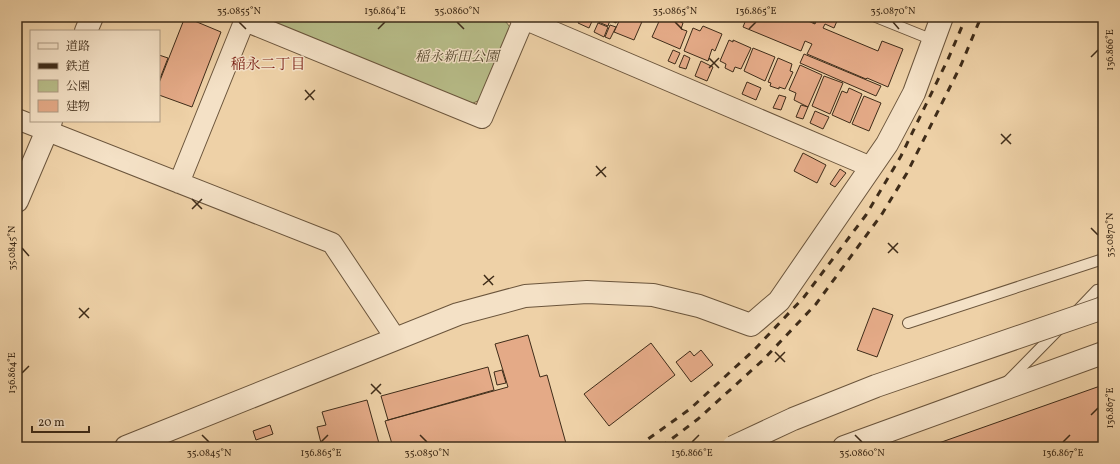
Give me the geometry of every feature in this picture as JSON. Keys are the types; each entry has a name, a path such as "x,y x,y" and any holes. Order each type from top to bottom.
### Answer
{"street":[{"path":"86,30 92,17"},
{"path":"126,447 458,314 525,296 587,292 653,295 699,306 751,325 779,301 887,144 914,93 932,40 942,17"},
{"path":"179,183 245,19 482,118 522,18 871,167"},
{"path":"17,119 30,122"},
{"path":"31,122 49,126 179,183 332,243 396,339"},
{"path":"17,201 49,126"},
{"path":"733,447 793,419 876,386 1103,308"},
{"path":"844,447 1103,353"}],"lane":[{"path":"876,17 932,40"},
{"path":"908,323 1103,259"},
{"path":"998,390 1097,290 1103,289"}],"green space":[{"name":"稲永新田公園","path":"260,17 494,17 506,22 512,30 482,99 471,104"}],"building":[{"path":"185,17 221,32 192,107 160,95 160,80"},
{"path":"581,17 593,19 589,28 578,23"},
{"path":"598,17 619,17 616,23 610,20 608,26 596,21"},
{"path":"621,17 644,17 634,40 614,32"},
{"path":"661,17 670,17 683,23 681,29 687,31 680,49 652,37"},
{"path":"747,17 799,17 815,24 818,17 828,17 837,21 834,28 825,24 823,28 878,51 882,41 903,49 888,87 807,54 812,44 805,41 801,51 743,27"},
{"path":"808,17 818,17 815,23 806,20"},
{"path":"598,23 608,27 604,37 594,32"},
{"path":"610,25 616,27 610,39 605,37"},
{"path":"703,26 722,34 715,51 712,49 708,61 684,51 693,28 700,31"},
{"path":"729,40 733,42 733,40 751,48 741,69 735,67 733,72 725,68 726,64 720,61"},
{"path":"753,48 775,57 765,81 744,71"},
{"path":"673,50 680,53 675,64 668,61"},
{"path":"804,54 881,86 876,96 800,63"},
{"path":"160,55 168,58 160,78"},
{"path":"684,55 690,58 686,69 679,67"},
{"path":"778,58 792,64 790,71 793,72 785,89 770,86 771,83 768,82"},
{"path":"701,61 713,67 707,81 695,76"},
{"path":"800,65 822,75 808,107 794,100 796,93 789,90"},
{"path":"824,76 843,83 830,114 812,106"},
{"path":"747,82 761,88 756,100 742,94"},
{"path":"849,88 862,94 850,123 832,115 842,91 847,93"},
{"path":"779,95 786,97 781,110 773,108"},
{"path":"864,96 881,103 869,131 852,124"},
{"path":"801,105 808,107 803,119 796,117"},
{"path":"815,111 829,117 823,129 810,123"},
{"path":"803,153 826,165 817,183 794,171"},
{"path":"840,169 846,173 835,187 830,184"},
{"path":"873,308 893,315 877,357 857,350"},
{"path":"528,335 540,377 547,375 567,447 393,447 385,421 508,387 495,344"},
{"path":"651,343 675,375 609,426 584,394"},
{"path":"701,350 713,365 691,382 676,362 690,351 694,356"},
{"path":"488,367 494,390 388,420 381,396"},
{"path":"502,370 506,383 497,385 494,372"},
{"path":"1103,385 1103,447 937,447 936,444"},
{"path":"367,400 380,447 322,447 317,427 326,425 322,412"},
{"path":"270,425 273,434 256,440 253,431"}],"railway":[{"path":"637,447 690,409 755,349 804,297 866,215 901,156 949,57 966,17"},
{"path":"661,447 698,419 763,360 816,304 882,214 907,173 961,65 981,17"}],"district":[{"name":"稲永二丁目","path":"268,64"}]}
